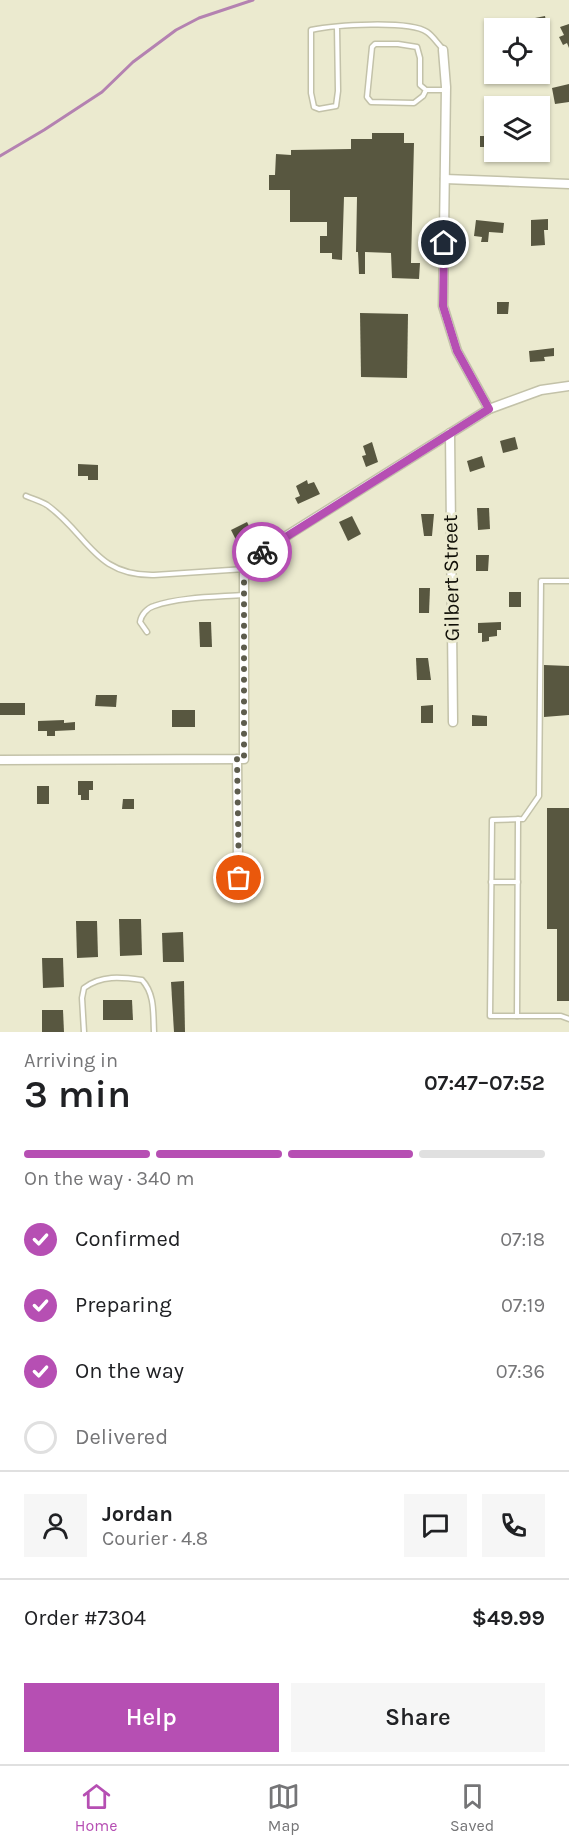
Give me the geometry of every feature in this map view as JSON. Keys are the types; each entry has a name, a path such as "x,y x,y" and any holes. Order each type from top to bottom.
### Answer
{"street":[{"path":"443,50 446,90 443,306 457,351 489,409"},
{"path":"445,179 569,184"},
{"path":"0,760 244,759 244,594 245,569 248,560 489,409 541,390 569,386"},
{"name":"Gilbert Street","path":"450,434 453,722"},
{"path":"237,759 240,892"}],"lane":[{"path":"337,27 338,92 336,106 319,109 314,107 311,93 312,30 337,27 405,25 427,32 443,50"},
{"path":"426,90 423,96 414,103 371,102 367,97 372,47 375,44 398,44 417,47 420,58 420,85 426,90 446,90"},
{"path":"26,496 45,504 63,518 94,553 107,563 126,572 154,575 245,569"},
{"path":"569,581 541,581 539,796 523,819 492,820 490,1016 561,1016 569,1019"},
{"path":"147,632 140,618 153,606 244,594"},
{"path":"517,1016 518,819"},
{"path":"491,882 518,882"},
{"path":"84,1032 82,998 84,988 102,978 142,980 152,995 154,1032"}],"building":[{"path":"569,24 569,48 567,43 563,45 559,37 564,35 560,27"},
{"path":"569,84 569,102 555,104 552,88"},
{"path":"372,133 404,133 404,143 414,143 411,263 420,263 419,279 392,278 391,253 365,252 365,274 359,274 358,252 356,252 357,197 344,197 342,260 332,259 332,253 320,253 320,236 327,236 327,222 290,222 290,190 269,190 269,175 275,175 276,154 291,155 291,150 351,149 351,139 372,139"},
{"path":"480,136 484,136 484,147 480,147"},
{"path":"548,219 548,230 544,230 545,245 531,246 531,220"},
{"path":"476,220 504,223 503,233 489,232 488,242 481,242 482,237 474,236"},
{"path":"497,302 509,302 508,314 497,314"},
{"path":"360,313 408,314 407,378 361,377"},
{"path":"554,348 554,356 544,357 545,361 530,362 529,351"},
{"path":"515,437 518,449 503,453 500,441"},
{"path":"372,442 378,462 366,467 362,456 366,455 363,446"},
{"path":"482,456 485,467 470,472 467,461"},
{"path":"78,464 98,465 98,480 88,480 88,476 78,476"},
{"path":"307,480 308,484 314,482 320,494 298,504 295,498 300,496 296,486"},
{"path":"477,508 489,508 490,529 478,530"},
{"path":"421,514 434,514 432,536 424,536"},
{"path":"352,516 361,534 348,541 339,522"},
{"path":"247,522 253,534 237,542 231,530"},
{"path":"476,555 489,555 488,571 476,571"},
{"path":"419,588 430,588 429,613 419,613"},
{"path":"509,592 521,592 521,607 509,607"},
{"path":"199,622 211,622 212,647 200,647"},
{"path":"501,622 501,630 497,630 497,636 489,637 489,641 482,642 482,633 478,633 478,623"},
{"path":"416,658 428,658 431,680 417,680"},
{"path":"544,665 569,666 569,715 544,717"},
{"path":"96,695 117,695 116,707 95,706"},
{"path":"0,703 25,703 25,715 0,715"},
{"path":"433,705 433,723 421,723 421,706"},
{"path":"172,710 195,710 195,727 172,727"},
{"path":"472,715 487,716 487,726 472,726"},
{"path":"64,720 64,723 75,722 75,730 55,731 55,736 47,736 47,731 38,731 38,721"},
{"path":"78,781 93,781 93,790 89,790 89,800 81,800 81,795 78,795"},
{"path":"37,786 49,786 49,804 37,804"},
{"path":"123,799 134,799 134,809 122,809"},
{"path":"547,808 569,808 569,1001 557,1001 557,929 547,929"},
{"path":"119,919 141,919 142,955 120,956"},
{"path":"76,921 97,921 98,957 77,958"},
{"path":"183,932 184,962 163,962 162,933"},
{"path":"42,958 63,958 64,987 43,988"},
{"path":"184,981 185,1032 174,1032 171,982"},
{"path":"103,1000 132,1000 133,1020 103,1020"},
{"path":"42,1010 63,1010 64,1032 42,1032"}],"waterway":[{"path":"0,156 102,92 133,62 176,30 199,18 253,0"}],"way so far":[{"path":"239,878 237,759 244,759 244,574 248,560 262,552"}],"route":[{"path":"262,552 489,409 457,351 443,306 444,243"}]}
